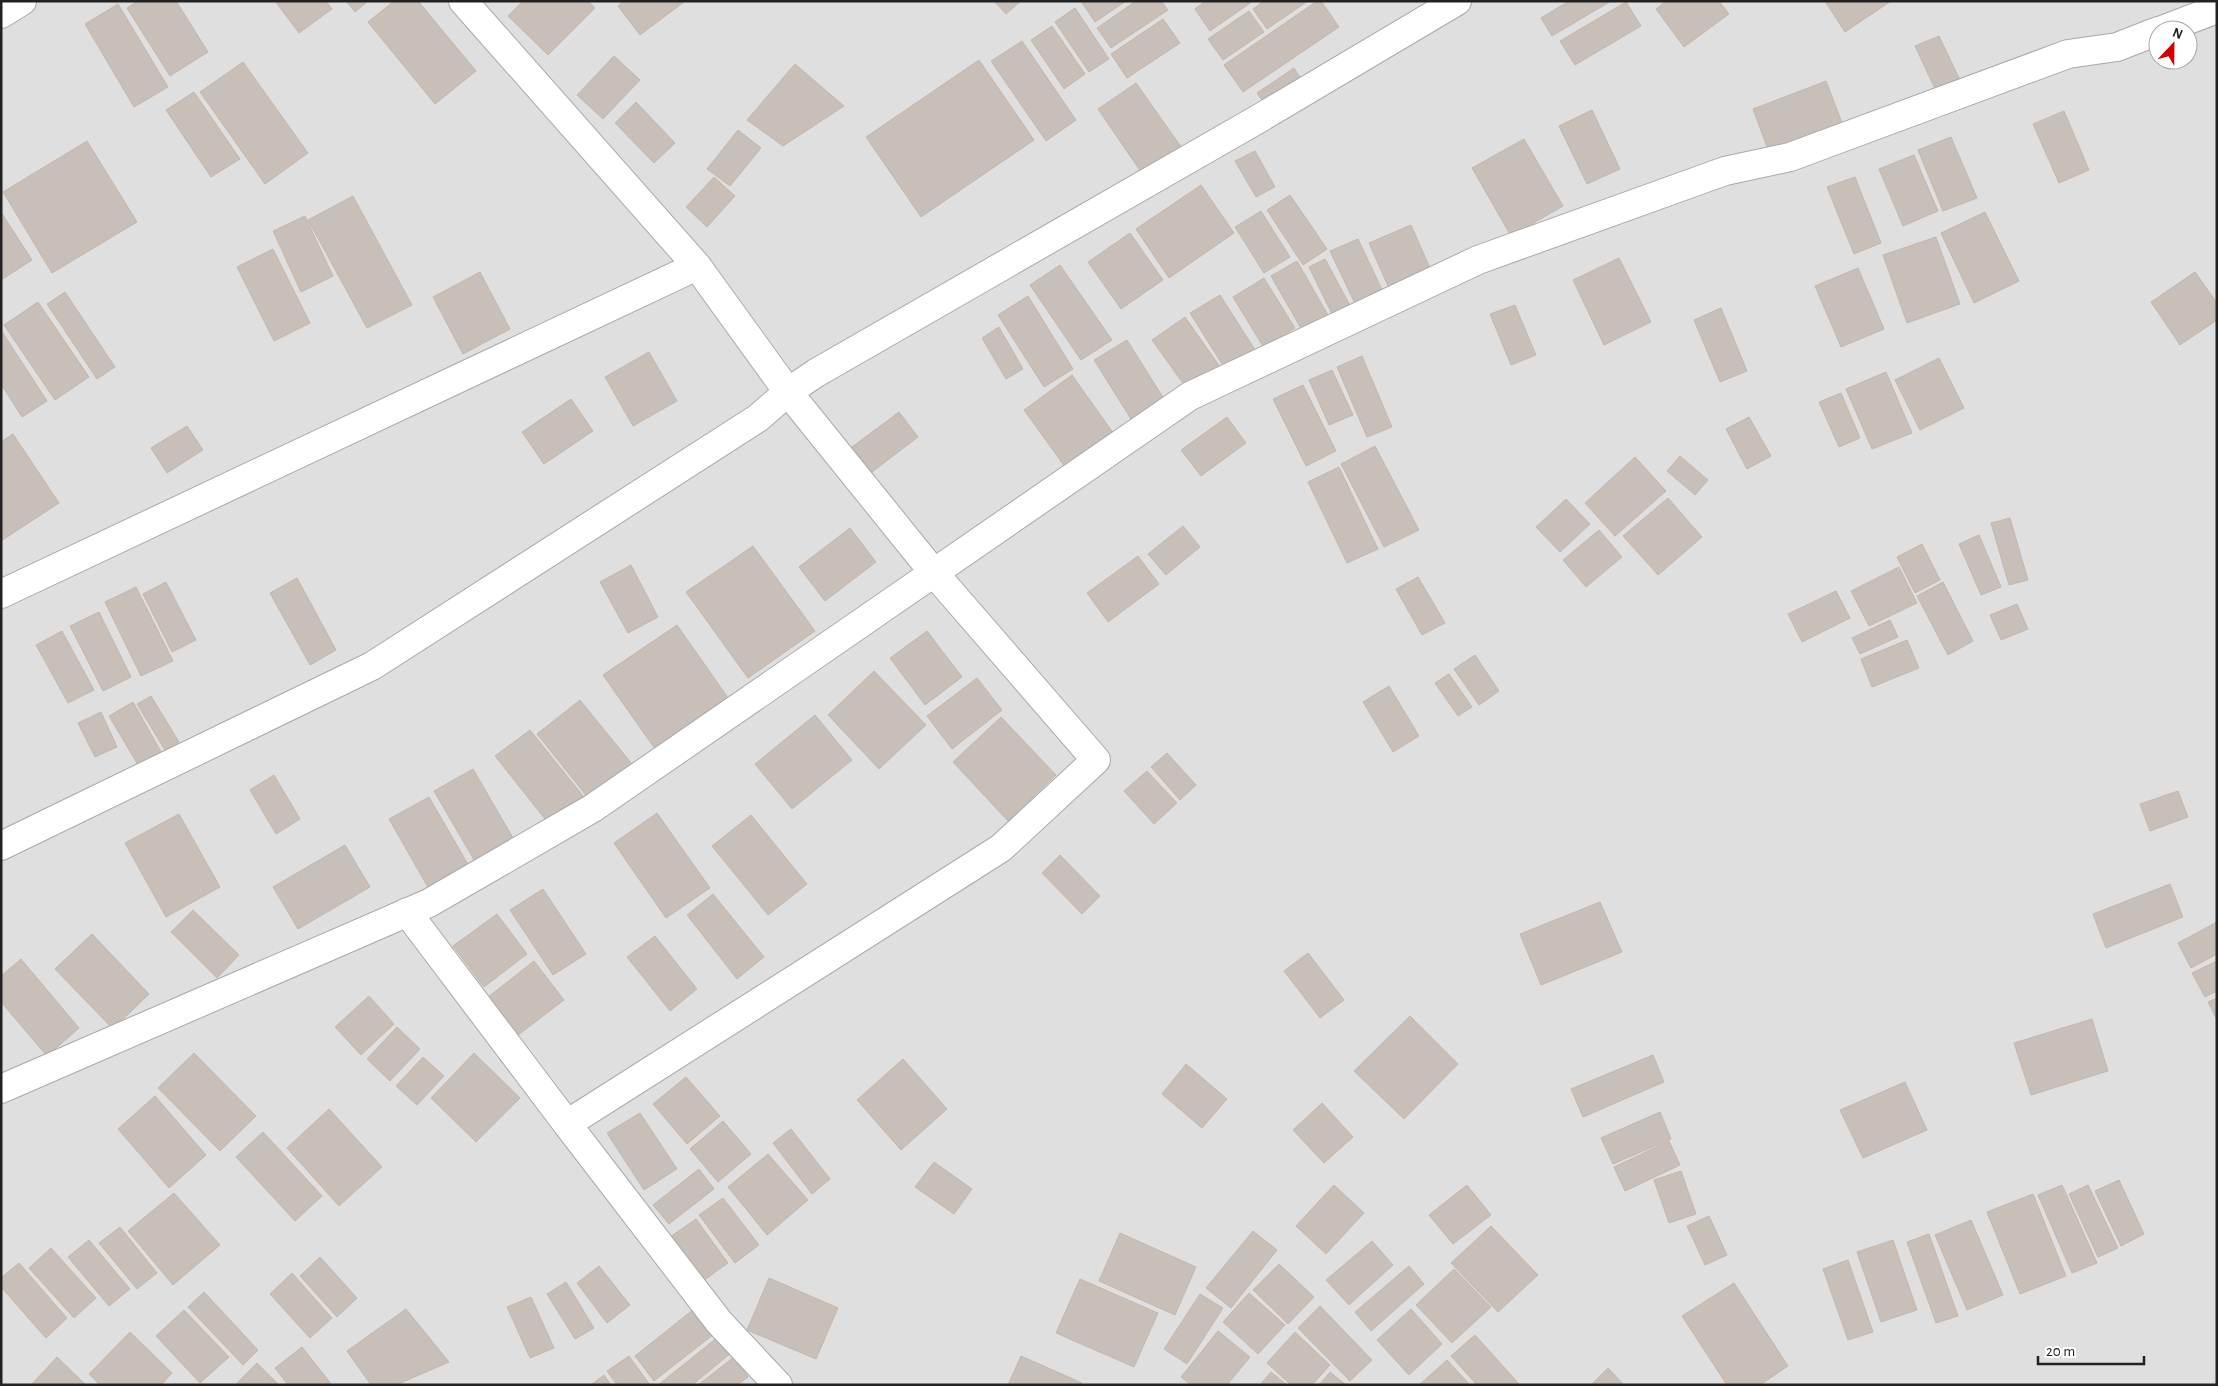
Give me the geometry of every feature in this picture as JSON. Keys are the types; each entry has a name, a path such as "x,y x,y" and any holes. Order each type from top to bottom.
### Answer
{"street":[{"path":"1,14 22,1"},
{"path":"463,1 697,266 788,392 934,573 1096,760 1001,848 567,1124"},
{"path":"1,846 372,666 758,418 788,392 816,373 1260,118 1457,1"},
{"path":"2187,20 2217,8"},
{"path":"1,1089 429,902 593,808 1190,396 1478,260 1725,170 1790,157 2068,54 2118,47 2148,36"},
{"path":"1,594 697,266"},
{"path":"407,912 719,1322 778,1385"}],"shaded area":[{"path":"1,1 2217,1 2217,1385 1,1385"}],"building":[{"path":"138,1 176,1 208,52 170,76 127,8"},
{"path":"275,1 326,1 332,9 299,33"},
{"path":"346,1 368,1 355,12"},
{"path":"394,1 418,1 476,71 435,104 368,22"},
{"path":"523,1 588,1 595,8 548,55 508,16"},
{"path":"624,1 684,2 640,35 618,6"},
{"path":"994,1 1021,1 1006,14"},
{"path":"1081,1 1126,1 1095,22"},
{"path":"1136,1 1161,1 1168,10 1111,48 1097,28"},
{"path":"1206,1 1253,1 1210,31 1195,9"},
{"path":"1264,1 1308,1 1267,29 1253,9"},
{"path":"1317,1 1321,1 1339,27 1243,92 1224,65"},
{"path":"1569,1 1611,1 1552,36 1541,18"},
{"path":"1666,1 1719,1 1729,14 1684,47 1656,9"},
{"path":"1825,1 1891,1 1845,32"},
{"path":"1626,2 1641,26 1575,65 1560,41"},
{"path":"118,4 168,87 134,107 85,24"},
{"path":"1075,8 1109,59 1089,72 1055,22"},
{"path":"1249,11 1264,32 1223,60 1208,39"},
{"path":"1163,19 1180,43 1127,78 1111,54"},
{"path":"1052,26 1085,74 1064,89 1031,40"},
{"path":"1939,36 1960,80 1936,91 1915,46"},
{"path":"1022,41 1076,120 1046,141 991,61"},
{"path":"614,56 640,80 603,119 577,95"},
{"path":"979,60 1034,140 921,217 866,137"},
{"path":"243,62 308,153 265,184 200,92"},
{"path":"795,64 844,106 783,146 747,120"},
{"path":"1294,68 1304,83 1268,109 1257,93"},
{"path":"1826,81 1844,128 1770,155 1753,109"},
{"path":"1136,83 1182,148 1143,175 1098,109"},
{"path":"194,92 240,159 211,177 166,110"},
{"path":"636,102 675,143 654,163 615,123"},
{"path":"1592,110 1620,169 1587,184 1559,126"},
{"path":"2064,111 2089,170 2059,183 2033,124"},
{"path":"738,130 761,148 730,186 707,169"},
{"path":"1951,137 1977,198 1943,211 1918,150"},
{"path":"1524,139 1563,206 1511,236 1472,168"},
{"path":"87,141 137,222 52,273 3,192"},
{"path":"1255,151 1275,187 1256,197 1235,161"},
{"path":"1914,155 1938,211 1903,226 1879,169"},
{"path":"714,177 735,196 707,227 686,207"},
{"path":"1855,177 1881,243 1854,254 1827,187"},
{"path":"1201,185 1234,233 1169,278 1136,229"},
{"path":"1290,195 1327,249 1303,265 1267,210"},
{"path":"353,196 412,305 367,328 308,220"},
{"path":"1261,211 1290,257 1264,273 1235,227"},
{"path":"1,212 32,260 1,280"},
{"path":"1985,212 2019,281 1974,303 1941,233"},
{"path":"305,216 333,276 301,292 273,231"},
{"path":"1411,225 1430,268 1388,286 1369,243"},
{"path":"1130,233 1163,280 1121,309 1088,262"},
{"path":"1936,237 1960,304 1907,323 1883,255"},
{"path":"1358,239 1386,298 1358,310 1330,251"},
{"path":"273,249 310,323 274,341 237,267"},
{"path":"1619,258 1651,322 1604,345 1573,280"},
{"path":"1325,259 1352,309 1334,318 1309,267"},
{"path":"1297,261 1332,322 1306,337 1271,276"},
{"path":"1060,265 1112,340 1081,360 1030,285"},
{"path":"1858,268 1884,329 1841,347 1815,286"},
{"path":"480,272 510,329 463,354 433,297"},
{"path":"2195,272 2217,303 2217,320 2180,345 2151,302"},
{"path":"1264,278 1295,328 1264,348 1233,297"},
{"path":"65,292 115,367 97,379 47,304"},
{"path":"1220,295 1259,356 1229,375 1190,313"},
{"path":"1028,296 1073,369 1044,387 998,315"},
{"path":"38,302 89,377 55,400 4,325"},
{"path":"1515,305 1536,355 1511,365 1490,314"},
{"path":"1721,308 1747,371 1720,382 1694,320"},
{"path":"1185,317 1223,371 1190,393 1152,340"},
{"path":"999,327 1023,369 1006,379 982,338"},
{"path":"1,330 47,401 22,417 1,384"},
{"path":"1127,340 1164,399 1131,419 1094,360"},
{"path":"649,352 677,401 633,426 605,377"},
{"path":"1362,356 1392,427 1367,437 1337,367"},
{"path":"1939,358 1964,408 1920,430 1895,380"},
{"path":"1332,370 1353,415 1329,425 1309,380"},
{"path":"1886,372 1912,433 1872,449 1846,389"},
{"path":"1072,375 1116,437 1068,471 1024,410"},
{"path":"1303,385 1336,451 1306,466 1273,399"},
{"path":"1841,393 1860,438 1839,447 1819,402"},
{"path":"571,399 593,431 544,464 522,432"},
{"path":"899,412 918,437 872,472 852,447"},
{"path":"1227,417 1246,443 1201,476 1181,450"},
{"path":"1749,417 1771,456 1747,469 1726,429"},
{"path":"187,426 203,450 167,473 151,448"},
{"path":"13,434 59,503 1,541 1,442"},
{"path":"1375,446 1419,530 1384,547 1341,464"},
{"path":"1680,456 1708,480 1695,495 1667,471"},
{"path":"1635,457 1666,491 1615,536 1585,503"},
{"path":"1339,467 1378,549 1347,563 1308,482"},
{"path":"1668,498 1702,537 1658,575 1623,536"},
{"path":"1566,499 1590,524 1560,552 1536,527"},
{"path":"2010,518 2028,580 2009,585 1991,523"},
{"path":"1183,526 1200,547 1166,575 1148,554"},
{"path":"850,528 876,562 825,601 799,567"},
{"path":"1599,530 1622,557 1586,587 1563,560"},
{"path":"1979,535 2001,587 1981,595 1959,544"},
{"path":"1922,544 1940,580 1915,593 1897,557"},
{"path":"753,546 815,631 748,678 686,592"},
{"path":"1138,556 1159,584 1108,622 1087,593"},
{"path":"631,565 658,617 628,633 600,582"},
{"path":"1899,567 1917,603 1869,626 1851,591"},
{"path":"1418,577 1445,623 1422,635 1396,589"},
{"path":"297,578 336,650 310,665 270,593"},
{"path":"166,582 196,640 172,652 143,594"},
{"path":"1943,582 1973,641 1948,655 1917,596"},
{"path":"136,587 173,661 141,676 105,602"},
{"path":"1836,591 1850,618 1802,642 1788,614"},
{"path":"2017,604 2028,629 2001,640 1990,615"},
{"path":"99,612 131,677 103,691 70,626"},
{"path":"1890,620 1898,637 1860,654 1852,638"},
{"path":"677,625 733,705 660,756 603,675"},
{"path":"62,631 94,690 68,703 36,645"},
{"path":"927,631 962,677 925,705 890,658"},
{"path":"1907,640 1919,668 1872,687 1861,659"},
{"path":"1475,655 1499,691 1479,705 1454,669"},
{"path":"874,671 926,725 879,769 828,715"},
{"path":"1449,674 1472,707 1458,716 1435,683"},
{"path":"977,678 1002,710 952,749 927,716"},
{"path":"1389,686 1419,736 1393,752 1363,702"},
{"path":"151,696 179,742 165,750 137,704"},
{"path":"580,700 636,769 593,804 537,734"},
{"path":"133,702 164,757 141,770 109,716"},
{"path":"101,712 117,747 95,757 78,723"},
{"path":"815,715 852,760 792,809 755,764"},
{"path":"1001,717 1056,775 1008,821 953,762"},
{"path":"530,730 588,802 553,829 495,756"},
{"path":"1167,753 1196,785 1180,800 1151,767"},
{"path":"473,769 516,843 477,865 434,791"},
{"path":"1147,771 1177,803 1154,824 1124,791"},
{"path":"274,775 300,819 276,834 250,790"},
{"path":"2178,791 2188,817 2150,831 2140,804"},
{"path":"429,797 469,866 429,889 389,819"},
{"path":"657,813 710,888 666,918 614,843"},
{"path":"179,814 220,887 166,917 125,843"},
{"path":"751,815 807,884 768,915 712,846"},
{"path":"345,845 370,887 298,929 273,887"},
{"path":"1060,855 1100,896 1082,914 1042,873"},
{"path":"2170,884 2183,917 2106,948 2093,914"},
{"path":"543,889 586,954 553,975 510,910"},
{"path":"713,894 764,957 737,979 687,915"},
{"path":"1600,902 1622,952 1541,985 1520,934"},
{"path":"193,910 239,955 217,978 171,932"},
{"path":"497,914 527,954 484,987 453,946"},
{"path":"2217,922 2217,954 2191,968 2178,943"},
{"path":"92,934 149,994 113,1029 55,969"},
{"path":"655,936 697,989 670,1011 627,957"},
{"path":"1308,953 1344,1000 1320,1018 1284,971"},
{"path":"21,959 79,1028 47,1056 1,1002 1,976"},
{"path":"534,961 564,1000 513,1039 483,1001"},
{"path":"2217,961 2217,991 2205,997 2192,973"},
{"path":"369,996 394,1024 361,1055 335,1027"},
{"path":"2217,998 2217,1020 2208,1002"},
{"path":"1410,1016 1458,1064 1404,1119 1354,1071"},
{"path":"2092,1019 2108,1071 2031,1095 2014,1043"},
{"path":"397,1027 420,1049 390,1081 367,1059"},
{"path":"194,1053 256,1116 220,1151 158,1088"},
{"path":"474,1053 520,1098 476,1142 431,1098"},
{"path":"1653,1055 1664,1082 1583,1117 1571,1089"},
{"path":"423,1057 444,1076 417,1105 396,1086"},
{"path":"903,1059 947,1109 901,1150 857,1100"},
{"path":"1186,1064 1227,1099 1202,1128 1162,1094"},
{"path":"686,1077 720,1116 687,1144 653,1104"},
{"path":"1905,1082 1927,1130 1863,1158 1840,1110"},
{"path":"155,1096 206,1155 169,1188 118,1129"},
{"path":"1322,1103 1353,1137 1324,1163 1293,1130"},
{"path":"329,1109 382,1167 339,1206 287,1148"},
{"path":"1660,1112 1671,1139 1613,1164 1601,1138"},
{"path":"640,1113 677,1169 644,1190 607,1133"},
{"path":"723,1121 751,1154 718,1182 690,1149"},
{"path":"791,1129 830,1179 812,1194 773,1143"},
{"path":"263,1132 322,1196 295,1221 236,1157"},
{"path":"1669,1141 1680,1165 1625,1191 1614,1167"},
{"path":"768,1154 808,1200 767,1235 728,1187"},
{"path":"934,1162 972,1189 954,1214 915,1187"},
{"path":"699,1169 714,1189 669,1224 653,1205"},
{"path":"1681,1171 1696,1214 1669,1223 1654,1180"},
{"path":"2119,1180 2144,1234 2121,1246 2095,1191"},
{"path":"1334,1185 1364,1213 1326,1254 1296,1226"},
{"path":"1467,1185 1491,1215 1453,1244 1429,1215"},
{"path":"2062,1185 2097,1263 2072,1273 2038,1195"},
{"path":"2088,1185 2118,1248 2098,1257 2069,1194"},
{"path":"174,1193 220,1245 173,1285 128,1231"},
{"path":"2033,1194 2066,1276 2020,1294 1987,1212"},
{"path":"723,1198 759,1245 735,1263 699,1215"},
{"path":"1709,1216 1727,1255 1705,1265 1687,1226"},
{"path":"696,1219 728,1263 703,1281 670,1237"},
{"path":"1971,1220 2003,1295 1967,1310 1935,1235"},
{"path":"1491,1226 1538,1275 1498,1312 1451,1263"},
{"path":"120,1227 157,1273 137,1289 99,1243"},
{"path":"1253,1231 1277,1250 1231,1308 1206,1288"},
{"path":"1120,1233 1196,1267 1175,1315 1099,1281"},
{"path":"1929,1234 1958,1316 1936,1323 1907,1242"},
{"path":"89,1240 130,1289 109,1306 68,1257"},
{"path":"1893,1240 1917,1310 1881,1322 1857,1252"},
{"path":"1372,1241 1393,1265 1349,1305 1326,1280"},
{"path":"51,1248 96,1298 74,1318 29,1268"},
{"path":"320,1257 357,1298 337,1317 300,1276"},
{"path":"1848,1260 1873,1332 1848,1340 1823,1269"},
{"path":"19,1263 67,1318 46,1338 1,1287 1,1278"},
{"path":"1279,1264 1314,1297 1288,1324 1253,1290"},
{"path":"599,1266 630,1305 607,1323 577,1283"},
{"path":"1409,1266 1424,1284 1371,1331 1355,1312"},
{"path":"1454,1269 1491,1307 1452,1343 1416,1305"},
{"path":"292,1273 332,1318 310,1338 270,1294"},
{"path":"769,1278 838,1308 816,1359 747,1330"},
{"path":"1080,1279 1158,1313 1134,1367 1056,1333"},
{"path":"566,1282 594,1328 575,1339 547,1294"},
{"path":"1734,1283 1788,1366 1760,1385 1727,1385 1682,1316"},
{"path":"204,1292 258,1350 243,1365 188,1307"},
{"path":"1249,1293 1285,1325 1258,1354 1223,1322"},
{"path":"1200,1294 1223,1308 1187,1364 1164,1349"},
{"path":"531,1297 554,1348 530,1358 507,1307"},
{"path":"1320,1306 1372,1360 1350,1381 1298,1328"},
{"path":"406,1309 449,1362 396,1385 371,1385 347,1351"},
{"path":"694,1309 714,1334 654,1381 635,1356"},
{"path":"1411,1309 1442,1344 1409,1375 1377,1340"},
{"path":"184,1310 229,1357 200,1383 156,1336"},
{"path":"1218,1331 1250,1357 1227,1385 1191,1385 1181,1377"},
{"path":"130,1332 172,1373 161,1385 100,1385 89,1374"},
{"path":"1295,1332 1330,1365 1312,1385 1291,1385 1267,1363"},
{"path":"1475,1335 1520,1385 1477,1385 1451,1356"},
{"path":"718,1337 731,1353 692,1385 658,1385"},
{"path":"302,1347 332,1385 288,1385 275,1368"},
{"path":"629,1356 650,1385 617,1385 607,1371"},
{"path":"1021,1356 1082,1383 1081,1385 1008,1385"},
{"path":"57,1357 86,1385 31,1385"},
{"path":"734,1357 748,1377 737,1385 698,1385"},
{"path":"1447,1360 1470,1385 1419,1385"},
{"path":"257,1363 279,1385 239,1385 237,1383"},
{"path":"1608,1368 1624,1385 1591,1385"},
{"path":"1271,1372 1287,1385 1260,1385"},
{"path":"1330,1372 1346,1385 1319,1385"},
{"path":"604,1375 611,1385 591,1385"}]}
